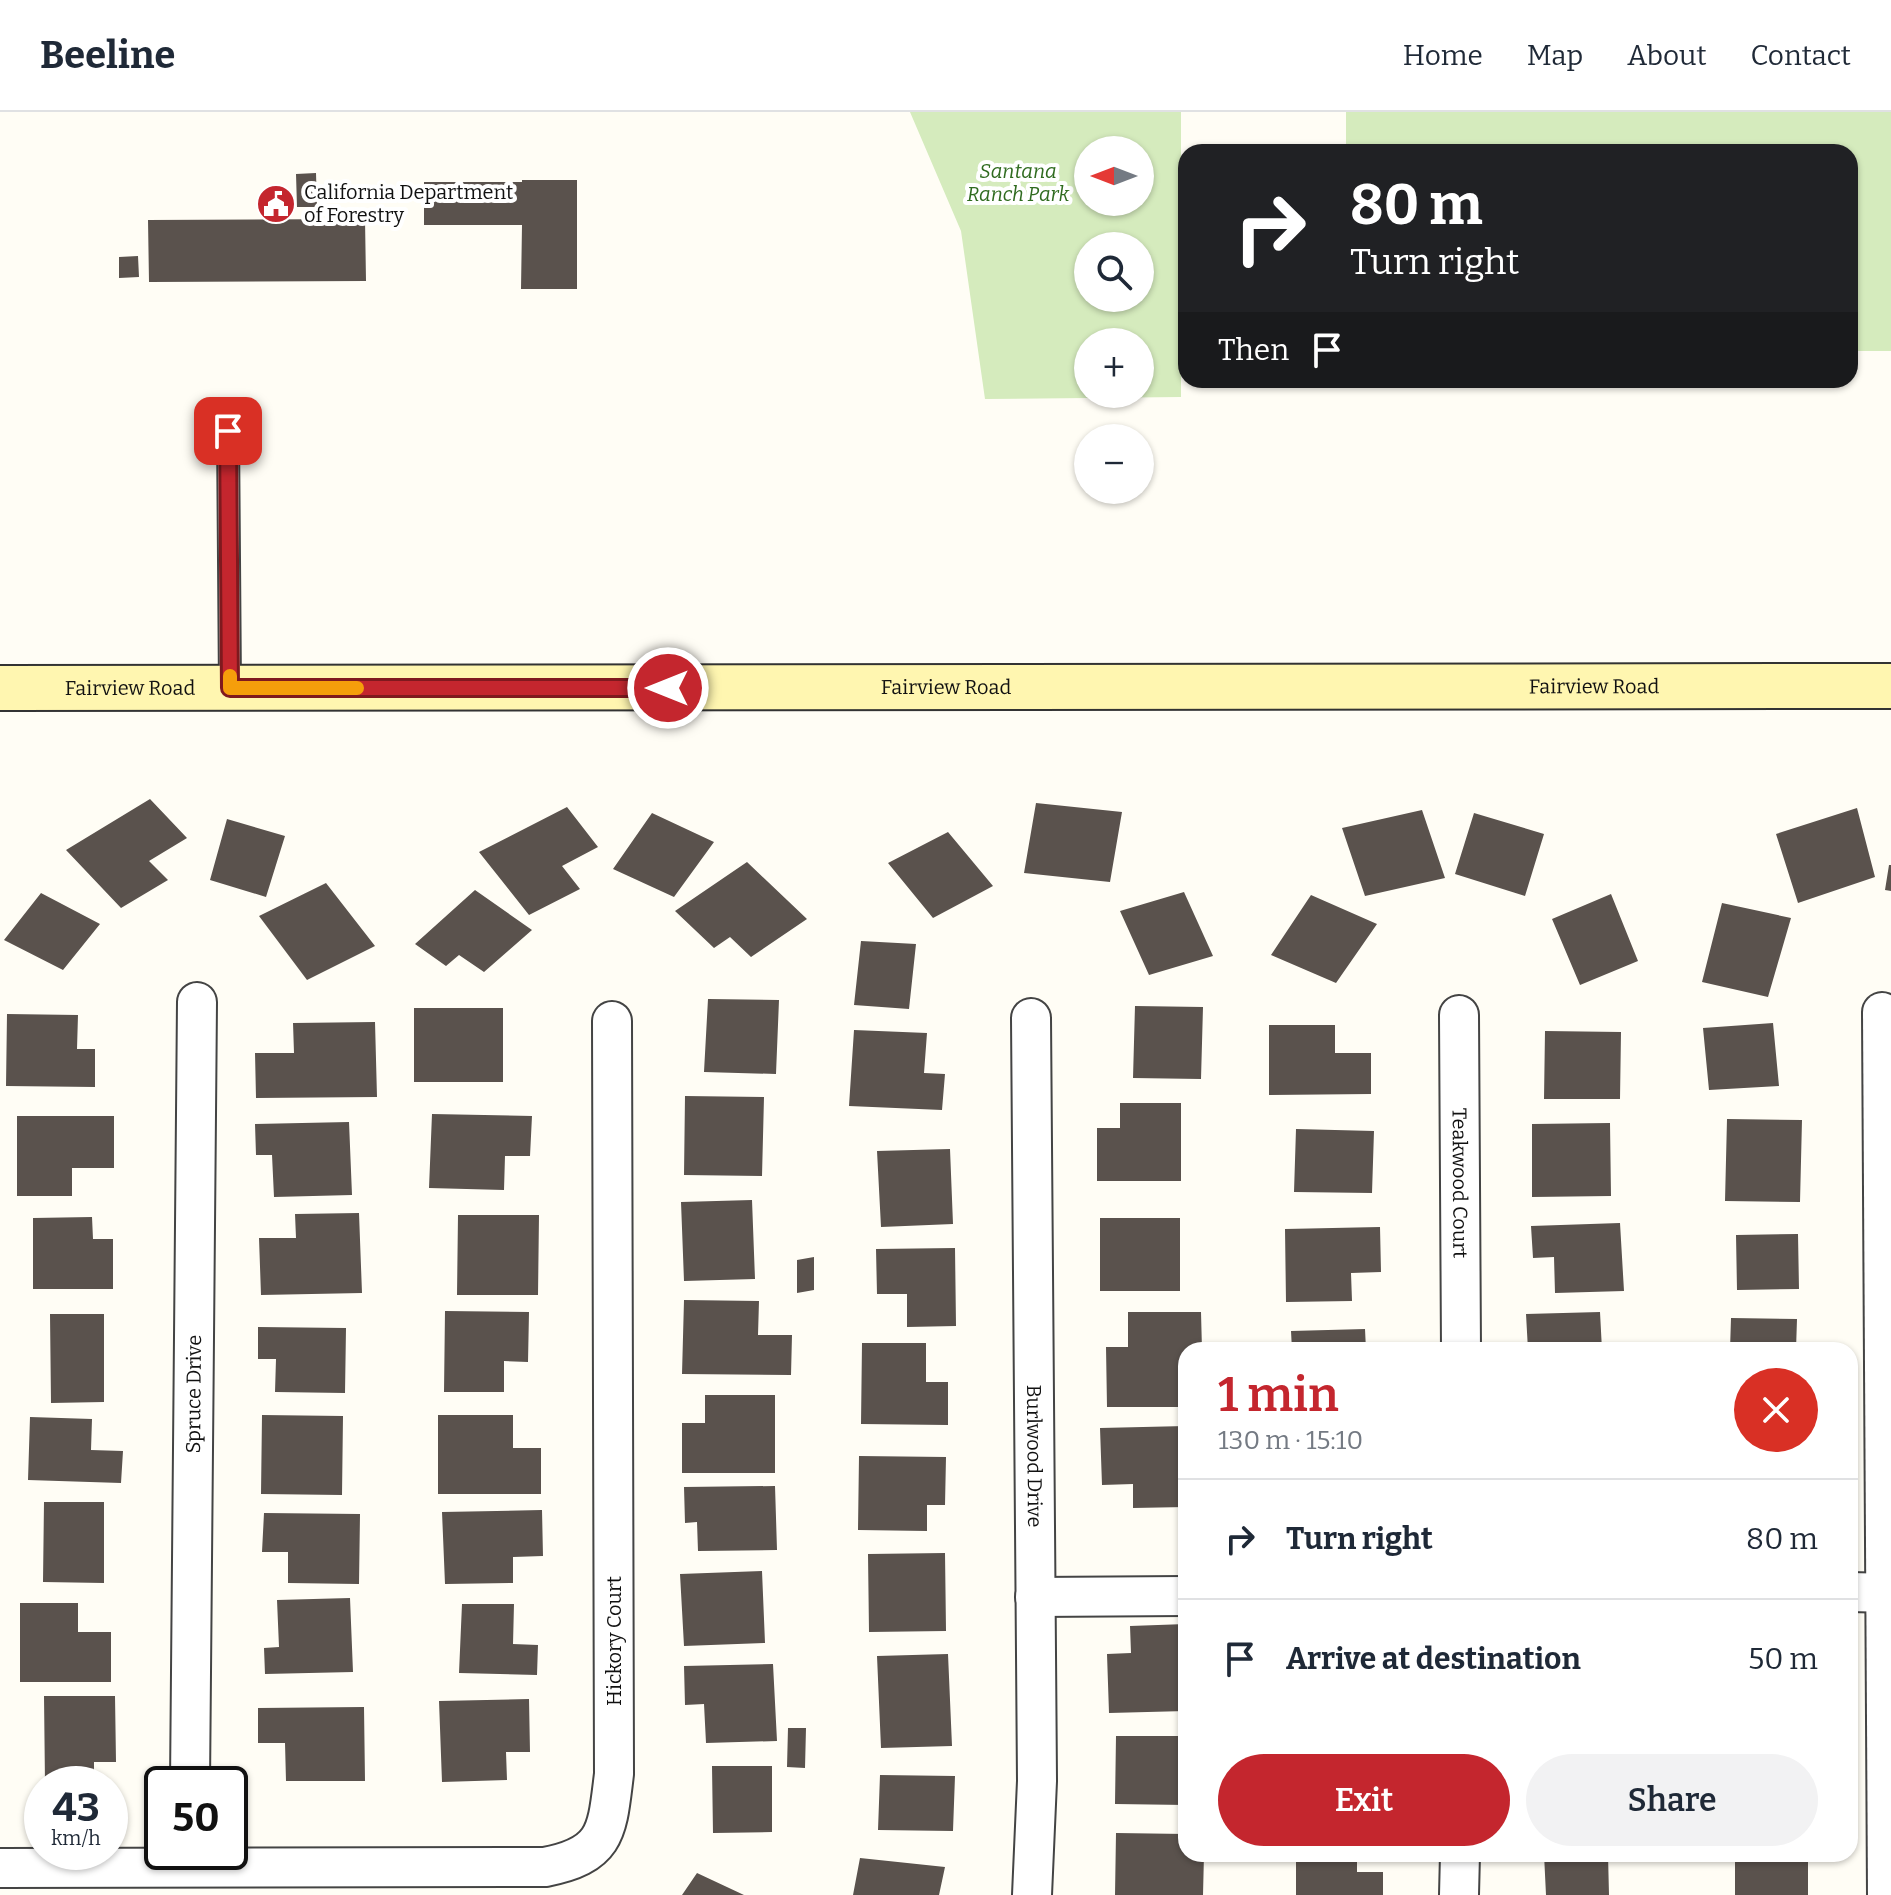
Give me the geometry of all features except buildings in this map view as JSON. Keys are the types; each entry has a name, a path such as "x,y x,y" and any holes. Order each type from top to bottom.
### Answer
{"main road":[{"name":"Fairview Road","path":"0,688 1891,686"}],"street":[{"name":"Spruce Drive","path":"190,1766 197,1002"},
{"path":"1882,1012 1875,1593 1887,1895"},
{"name":"Teakwood Court","path":"1459,1015 1461,1342"},
{"name":"Burlwood Drive","path":"1031,1018 1037,1781 1032,1895"},
{"name":"Hickory Court","path":"0,1868 190,1872 545,1867 564,1864 589,1850 607,1826 614,1774 612,1021"},
{"path":"1035,1597 1178,1596"},
{"path":"1459,1895 1460,1862"}],"lane":[{"path":"228,431 230,688"}],"green space":[{"name":"Santana Ranch Park","path":"910,112 1181,112 1181,144 1178,144 1178,388 1181,388 1181,397 1154,397 1154,328 1074,328 1074,398 985,399 961,231"},
{"path":"1346,112 1891,112 1891,351 1858,351 1858,144 1346,144"}],"slow traffic":[{"path":"230,676 230,688 357,688"}],"place":[{"name":"California Department of Forestry","path":"276,204"}],"route":[{"path":"228,431 230,688 668,688"}]}
